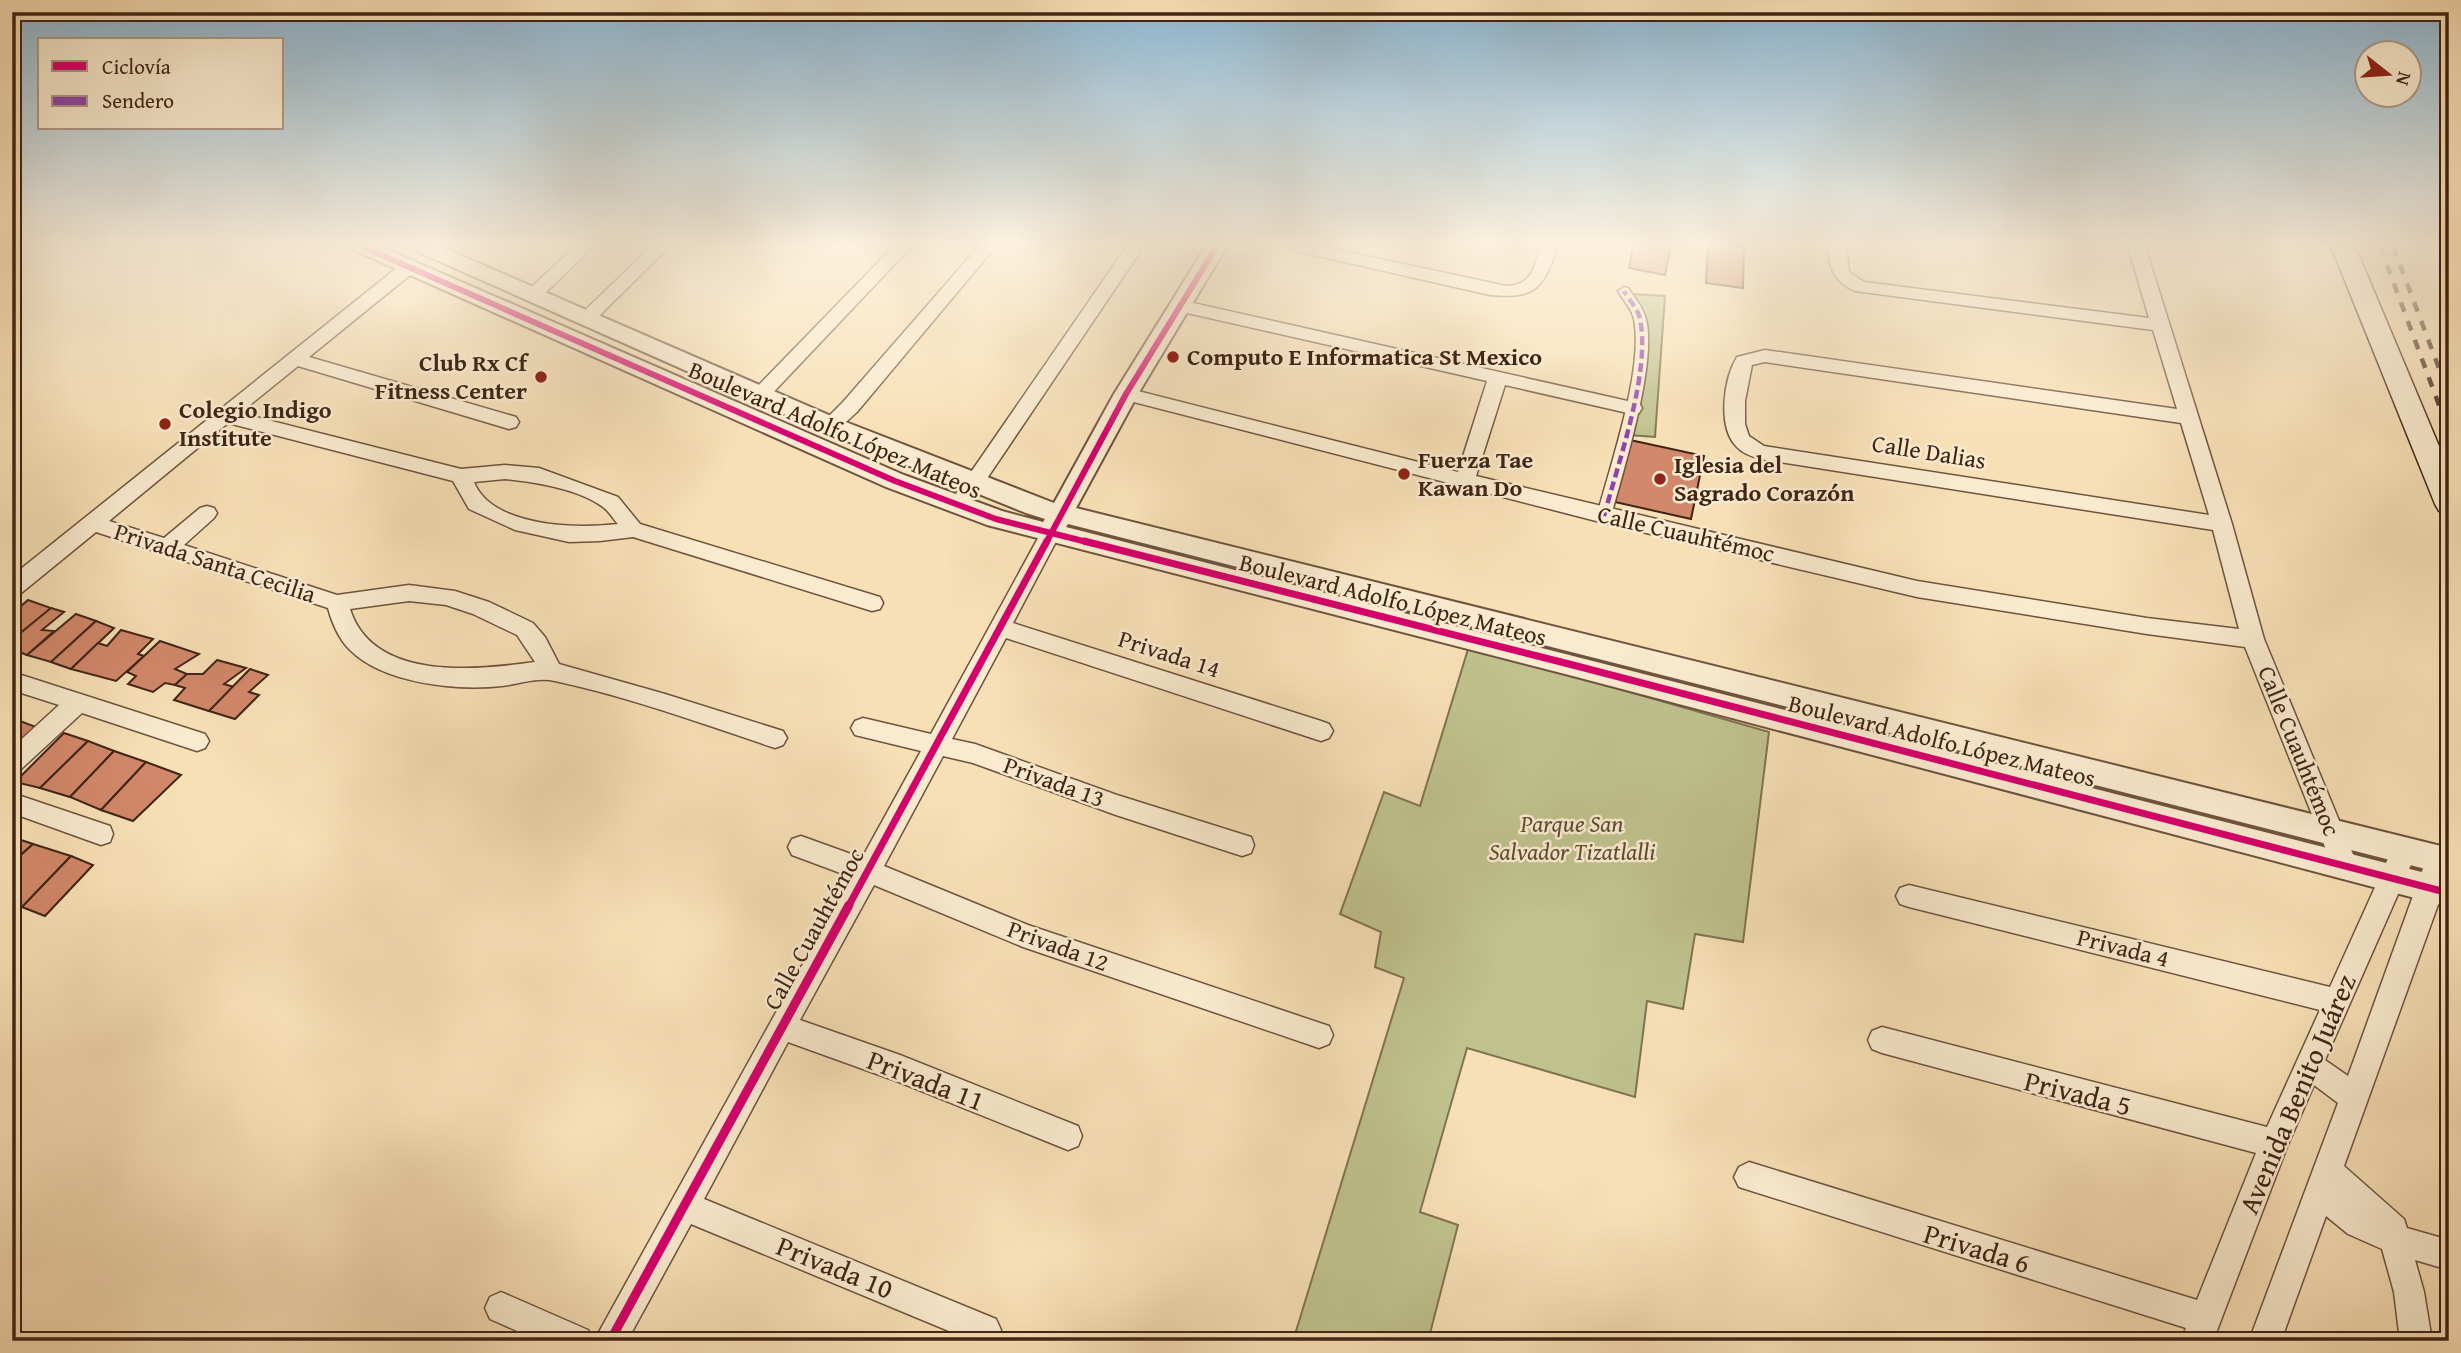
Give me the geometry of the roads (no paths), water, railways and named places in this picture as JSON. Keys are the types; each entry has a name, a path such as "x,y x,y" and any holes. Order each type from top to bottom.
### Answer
{"main road":[{"path":"2369,309 2449,504"}],"street":[{"path":"12,588 354,309"},
{"name":"Boulevard Adolfo López Mateos","path":"543,309 958,506 1054,524 1645,671 2332,832 2444,861"},
{"name":"Boulevard Adolfo López Mateos","path":"564,309 974,485 1054,524"},
{"path":"586,319 596,309"},
{"path":"760,395 843,309"},
{"path":"830,425 850,407 934,309"},
{"path":"958,506 1093,309"},
{"path":"1054,524 1126,394 1178,309"},
{"path":"1194,309 1632,408"},
{"path":"1604,516 1632,408 1639,360 1640,317 1635,309"},
{"path":"2034,309 2158,325"},
{"name":"Calle Cuauhtémoc","path":"2154,309 2222,524 2253,639 2344,864"},
{"name":"Calle Dalias","path":"2187,417 1765,356 1744,361 1736,387 1736,428 1739,438 1748,447 1760,452 2222,524"},
{"path":"295,359 509,422"},
{"path":"1465,480 1498,378"},
{"name":"Calle Cuauhtémoc","path":"1126,394 1604,516 1917,589 2147,626 2253,639"},
{"path":"225,416 461,476 505,472 539,475 611,502 633,529"},
{"path":"461,476 473,501 494,514 533,529 566,536 599,536 633,529 872,603"},
{"path":"168,547 207,513"},
{"name":"Privada Santa Cecilia","path":"93,523 337,603 409,593 447,597 481,608 525,629 537,643 551,671"},
{"name":"Calle Cuauhtémoc","path":"610,1341 1001,628 1054,524"},
{"name":"Privada Santa Cecilia","path":"337,603 347,630 361,646 376,656 416,671 442,678 475,679 551,671 680,707 775,738"},
{"name":"Privada 14","path":"1001,628 1321,731"},
{"name":"Boulevard Adolfo López Mateos","path":"1645,671 2440,890"},
{"path":"12,681 197,741"},
{"path":"12,763 78,702"},
{"name":"Privada 13","path":"863,728 1010,765 1116,805 1242,845"},
{"path":"12,803 101,834"},
{"name":"Privada 12","path":"801,847 1023,935 1319,1035"},
{"name":"Avenida Benito Juárez","path":"2201,1329 2274,1143 2404,850"},
{"name":"Avenida Benito Juárez","path":"2265,1341 2354,1098 2440,890 2444,861"},
{"name":"Privada 4","path":"1909,896 2336,1001"},
{"name":"Privada 11","path":"782,1027 900,1069 1069,1136"},
{"name":"Privada 5","path":"1882,1040 2274,1143"},
{"path":"2308,1064 2354,1098"},
{"name":"Privada 6","path":"1749,1177 2201,1329"},
{"path":"2323,1182 2359,1223 2449,1255"},
{"name":"Privada 10","path":"684,1206 985,1330"},
{"path":"2400,1238 2416,1341"},
{"path":"501,1308 577,1341"}],"railway":[{"path":"2403,309 2449,432"},
{"path":"2417,309 2449,395"}],"place":[{"name":"Computo E Informatica St Mexico","path":"1173,357"},
{"name":"Club Rx Cf Fitness Center","path":"541,377"},
{"name":"Colegio Indigo Institute","path":"165,424"},
{"name":"Fuerza Tae Kawan Do","path":"1404,474"},
{"name":"Iglesia del Sagrado Corazón","path":"1660,479"}],"park label":[{"name":"Parque San Salvador Tizatlalli","path":"1572,838"}]}
